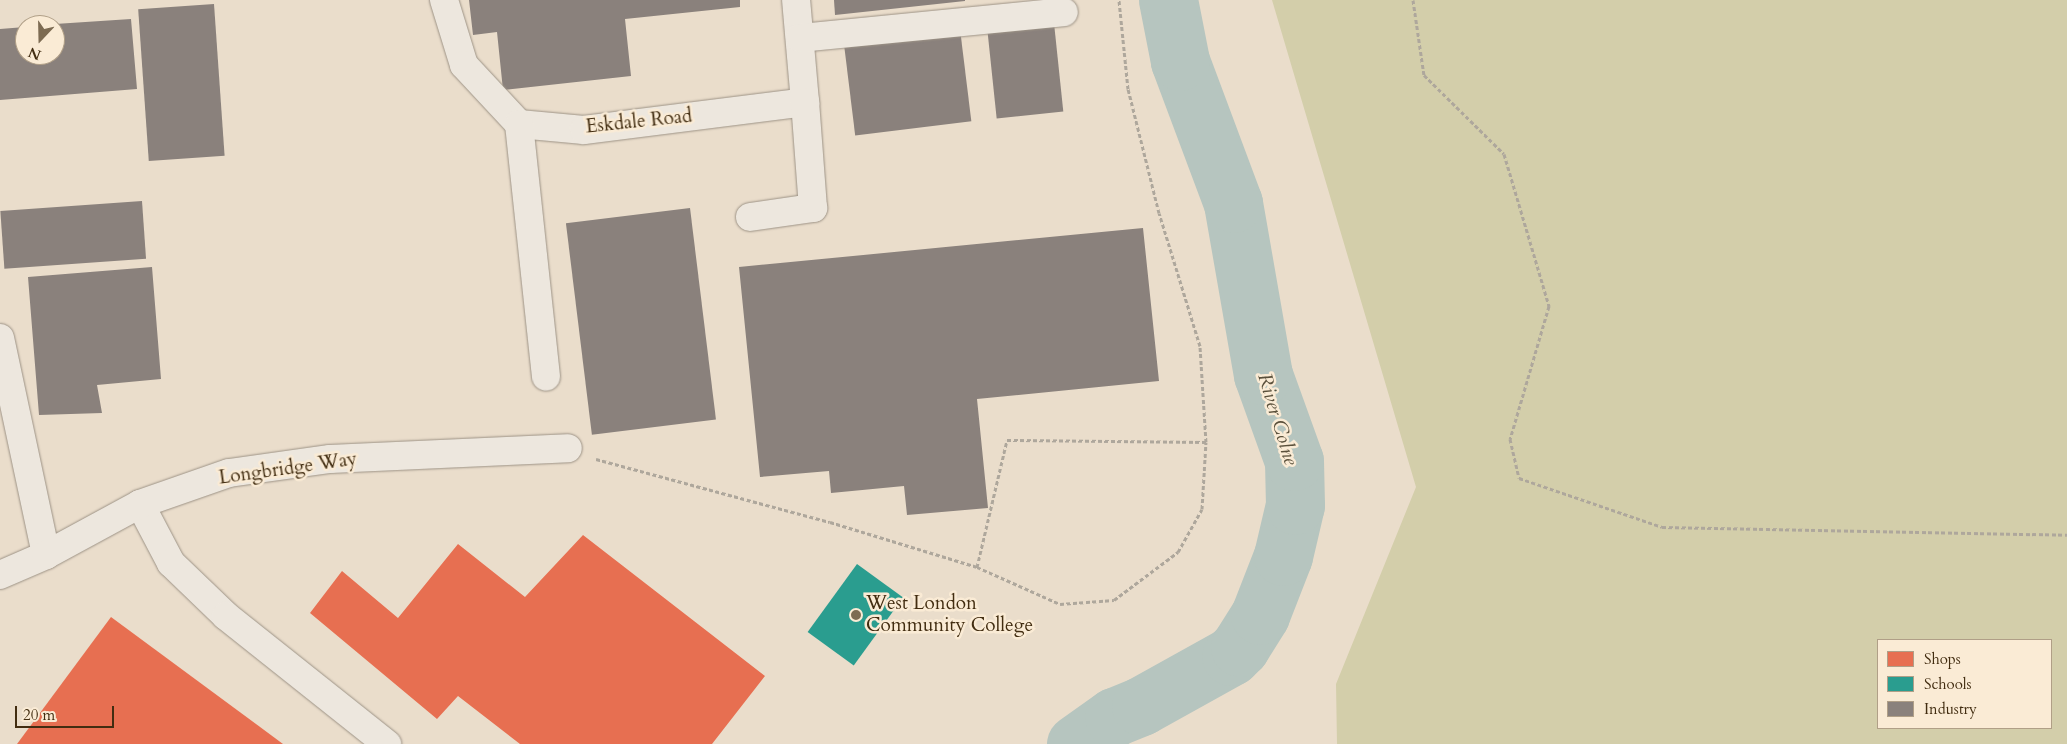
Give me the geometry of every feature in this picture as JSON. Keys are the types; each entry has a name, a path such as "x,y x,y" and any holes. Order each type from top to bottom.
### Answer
{"street":[{"path":"444,0 464,65 519,124 546,377"},
{"path":"750,217 813,208 796,0"},
{"path":"800,38 1064,12"},
{"name":"Eskdale Road","path":"519,124 584,130 805,102"},
{"path":"0,338 46,555"},
{"name":"Longbridge Way","path":"0,575 46,555 140,504 229,473 330,460 568,448"},
{"path":"140,504 171,563 226,616 387,744"}],"path":[{"path":"609,464 830,522 977,567 1060,604 1114,600 1178,552 1202,509 1206,442 1200,346 1158,213 1128,89 1119,0"},
{"path":"1413,0 1424,75 1504,154 1549,306 1510,439 1519,478 1662,527 2067,535"},
{"path":"977,567 1007,440 1206,442"}],"shaded area":[{"path":"1272,0 2067,0 2067,744 1337,744 1336,684 1416,487"}],"building: Shops":[{"path":"583,535 765,676 712,744 520,744 458,696 437,719 310,613 342,571 398,618 458,544 525,597"},
{"path":"111,617 283,744 17,744"}],"building: Schools":[{"name":"West London Community College","path":"857,564 903,598 854,665 808,632"}],"building: Industry":[{"path":"469,0 740,0 740,7 625,19 631,76 503,90 497,32 473,35"},
{"path":"834,0 965,0 965,1 835,15"},
{"path":"214,4 225,156 149,161 138,9"},
{"path":"131,19 137,89 0,100 0,29 15,28 15,65 65,65 65,23"},
{"path":"1054,23 1063,112 997,119 987,30"},
{"path":"960,29 971,121 855,136 844,43"},
{"path":"142,201 146,259 4,269 0,211"},
{"path":"690,208 716,419 592,435 566,223"},
{"path":"1143,228 1159,381 977,399 988,508 907,515 904,486 831,493 829,471 760,477 739,267"},
{"path":"152,267 161,379 97,385 102,413 39,415 28,277"}],"waterway":[{"name":"River Colne","path":"1076,744 1114,717 1141,706 1231,656 1240,647 1260,615 1283,556 1295,505 1294,461 1263,375 1233,203 1180,61 1168,0"}],"place":[{"name":"West London Community College","path":"856,615"}]}
